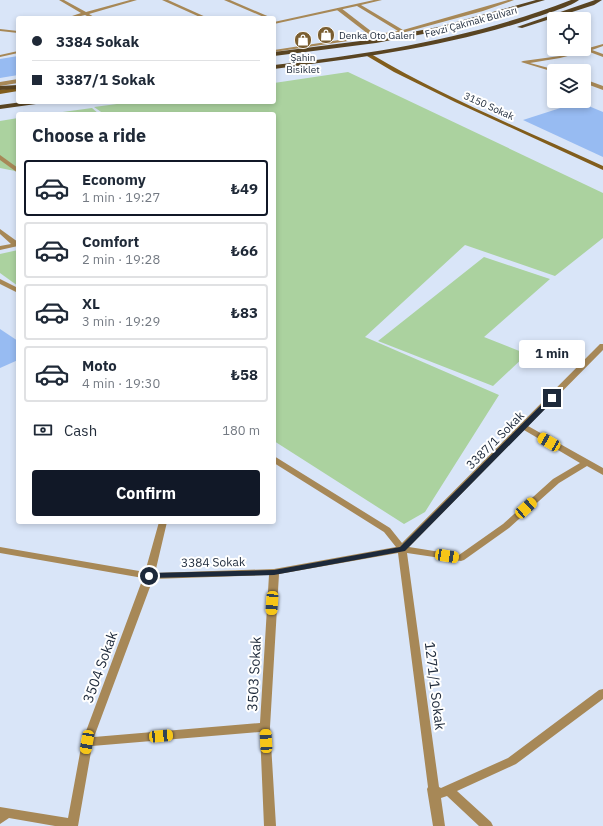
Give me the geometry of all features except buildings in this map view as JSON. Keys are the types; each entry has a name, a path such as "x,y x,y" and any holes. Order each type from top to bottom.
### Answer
{"main road":[{"name":"Fevzi Çakmak Bulvarı","path":"276,51 376,41 439,29 542,0"},
{"name":"Fevzi Çakmak Bulvarı","path":"276,67 372,57 512,23 576,0"},
{"path":"276,72 448,45 540,22 592,4 599,0"},
{"path":"592,4 603,4"},
{"path":"420,46 448,45"},
{"name":"3150 Sokak","path":"372,57 457,101 603,168"},
{"path":"0,88 16,88"},
{"path":"0,92 16,88"},
{"path":"0,101 16,98"},
{"path":"0,106 18,104"}],"street":[{"path":"62,0 90,16"},
{"path":"74,16 134,0"},
{"path":"164,0 201,16"},
{"path":"226,0 265,16"},
{"path":"362,0 370,3"},
{"path":"276,23 359,6 380,0"},
{"path":"276,51 402,32 512,0"},
{"path":"359,6 402,32"},
{"path":"339,9 374,36"},
{"path":"276,20 280,22"},
{"path":"0,30 16,32"},
{"path":"591,47 603,45"},
{"path":"591,50 603,56"},
{"path":"0,56 16,52"},
{"path":"547,70 524,62 563,56"},
{"path":"0,84 16,82"},
{"path":"591,83 602,86"},
{"path":"0,157 16,169"},
{"path":"0,231 16,244"},
{"path":"0,248 16,245"},
{"path":"0,281 16,290"},
{"name":"3387/1 Sokak","path":"402,549 524,428 603,346"},
{"path":"524,428 603,472"},
{"path":"276,460 387,530 402,549"},
{"name":"3384 Sokak","path":"0,550 149,576 274,572 402,549 461,558 506,526 556,482 586,463"},
{"name":"3504 Sokak","path":"74,825 87,742 149,576 162,524"},
{"name":"1271/1 Sokak","path":"402,549 439,826"},
{"name":"3503 Sokak","path":"270,826 265,727 274,572"},
{"path":"433,789 440,794 512,761 603,693"},
{"path":"87,742 265,727"},
{"path":"448,790 487,826"},
{"path":"3,815 74,825"}],"green space":[{"path":"348,72 603,193 603,238 555,276 465,245 365,337 499,395 425,512 404,524 276,442 276,112 101,112 94,107 117,104 276,104 276,83"},
{"path":"92,108 97,112 63,112"},
{"path":"16,118 16,172 0,168 0,121"},
{"path":"16,250 16,285 0,273 0,254"},
{"path":"484,257 550,279 484,337 527,354 493,386 378,341"}],"place":[{"name":"Denka Oto Galeri","path":"326,35"},
{"name":"Şahin Bisiklet","path":"303,40"}],"route":[{"path":"149,576 274,572 402,549 524,428 552,398"}]}
